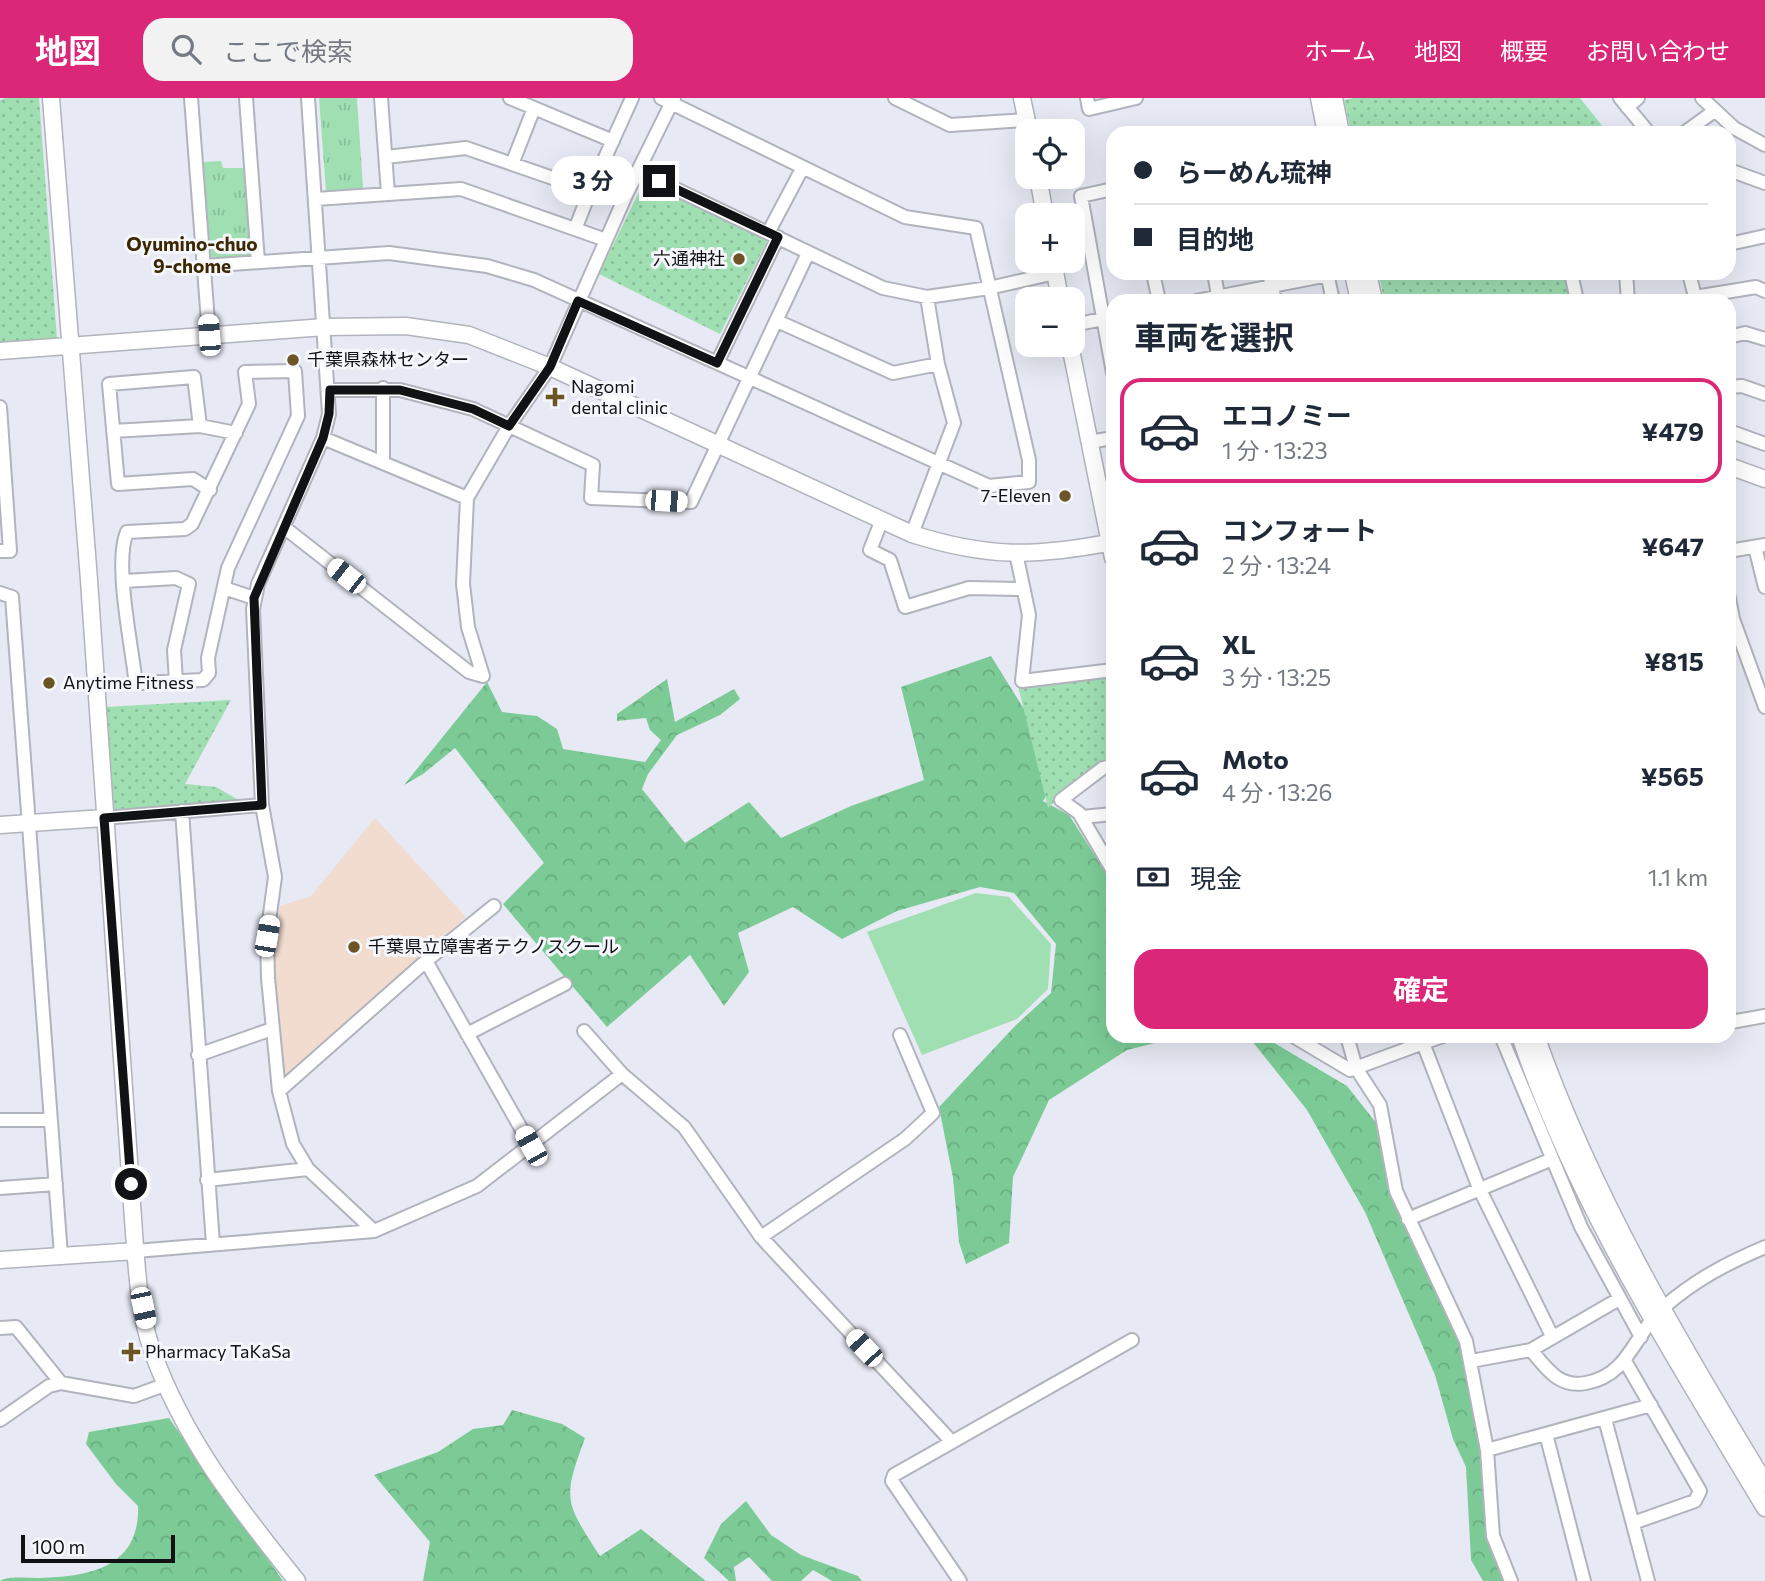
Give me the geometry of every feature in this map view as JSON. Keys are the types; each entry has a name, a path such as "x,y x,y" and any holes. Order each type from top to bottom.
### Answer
{"street":[{"path":"191,98 209,335"},
{"path":"246,98 258,262"},
{"path":"308,98 330,390 329,414 323,438 254,598 262,805 275,877 267,936 272,1029 279,1091 293,1144 308,1169 374,1231"},
{"path":"381,98 388,194"},
{"path":"510,98 613,141"},
{"path":"576,227 632,98"},
{"path":"895,98 950,125 1015,125"},
{"path":"1022,98 1026,119"},
{"path":"1087,98 1089,109 1136,98"},
{"path":"1319,98 1325,126"},
{"path":"1334,98 1340,126"},
{"path":"1638,98 1623,102 1643,126"},
{"path":"1702,98 1713,112 1731,126"},
{"path":"204,266 389,253 486,265 534,279 578,301 989,486 1028,482 1029,460 976,228 905,217 669,99 578,301 550,367 509,426 467,498 463,584 468,626 483,676 469,672 285,528"},
{"path":"52,106 136,1251 151,1348 188,1430 218,1479 297,1581"},
{"path":"512,164 534,108"},
{"path":"1694,126 1713,112"},
{"path":"1736,129 1765,145"},
{"path":"386,157 466,148 590,191"},
{"path":"717,363 803,167"},
{"path":"638,170 883,288 927,297 989,288 1035,273"},
{"path":"1736,173 1765,183"},
{"path":"316,199 461,189 576,227 606,240"},
{"path":"1106,191 1081,196 1106,309"},
{"path":"1736,242 1765,236"},
{"path":"330,390 383,388 473,409 593,465 591,498 691,502 808,253"},
{"path":"1232,294 1270,280"},
{"path":"1720,294 1756,287 1765,290"},
{"path":"912,534 954,423 937,365 927,297"},
{"path":"1085,323 1106,318"},
{"path":"777,321 894,373 937,365"},
{"path":"0,351 325,327 372,325 440,329 496,343 912,534 970,551 1016,553 1106,547"},
{"path":"1736,335 1745,333 1765,339"},
{"path":"1072,357 1106,520"},
{"path":"295,371 298,416 228,568 208,658 209,673 203,680 142,683 135,677 122,544 127,532 185,528 192,524 210,490 249,404 245,372 295,371"},
{"path":"200,426 194,377 109,384 118,484 193,480 210,490"},
{"path":"1736,386 1765,394"},
{"path":"383,388 383,461"},
{"path":"0,407 10,551 0,551"},
{"path":"113,431 200,426 236,433"},
{"path":"1736,434 1765,444"},
{"path":"323,438 467,498"},
{"path":"1089,442 1106,439"},
{"path":"1736,469 1765,480"},
{"path":"881,522 870,550 890,560 905,607 969,588 1022,589"},
{"path":"1736,550 1760,546 1765,587"},
{"path":"1016,553 1029,615 1022,681 1106,671"},
{"path":"124,581 176,578 188,584 174,650 176,681"},
{"path":"224,588 254,598"},
{"path":"0,593 7,592 12,597 61,1256"},
{"path":"1736,627 1765,707"},
{"path":"1106,767 1061,800 1082,817 1106,859"},
{"path":"0,825 262,805"},
{"path":"182,811 213,1244"},
{"path":"1082,817 1106,815"},
{"path":"279,1091 426,961 494,906"},
{"path":"426,961 531,1146"},
{"path":"467,1034 565,984"},
{"path":"1736,1021 1765,1016"},
{"path":"198,1055 272,1029"},
{"path":"584,1031 622,1073 684,1128 761,1237 952,1442"},
{"path":"761,1237 905,1139 933,1113 900,1035"},
{"path":"1305,1043 1350,1070 1423,1043 1479,1188 1552,1336"},
{"path":"1349,1043 1356,1068 1380,1105 1396,1191 1446,1295 1471,1361 1487,1450 1493,1536 1511,1581"},
{"path":"1504,1043 1550,1160 1581,1227 1641,1337"},
{"path":"1523,1043 1590,1204 1657,1314 1764,1478"},
{"path":"1539,1043 1577,1140 1657,1314 1765,1508"},
{"path":"0,1260 374,1231 477,1186 622,1073"},
{"path":"0,1120 50,1119"},
{"path":"1408,1219 1550,1160"},
{"path":"207,1180 308,1169"},
{"path":"0,1188 56,1184"},
{"path":"1531,1349 1545,1367 1568,1385 1601,1380 1625,1362 1657,1314 1707,1273 1765,1247"},
{"path":"1471,1361 1531,1349 1619,1298"},
{"path":"0,1328 16,1327 61,1382"},
{"path":"960,1581 892,1481 894,1475 1132,1340"},
{"path":"1625,1362 1700,1491 1695,1501 1633,1522"},
{"path":"0,1420 49,1386 61,1382 134,1396 167,1384"},
{"path":"1487,1450 1651,1405"},
{"path":"1605,1419 1648,1581"},
{"path":"1546,1434 1584,1581"}],"shaded area":[{"name":"千葉県立障害者テクノスクール","path":"375,818 466,917 282,1081 273,977 280,906 311,896"}],"green space":[{"path":"39,98 57,339 0,344 0,100"},
{"path":"319,98 357,98 363,188 326,191"},
{"path":"1580,98 1602,126 1350,126 1344,100"},
{"path":"221,161 223,168 247,168 252,257 209,257 202,162"},
{"path":"648,183 767,241 720,334 599,274 640,190"},
{"path":"1380,280 1568,280 1570,294 1383,294"},
{"path":"991,656 1027,714 1056,780 1043,801 1069,815 1106,873 1106,1043 1155,1043 1127,1050 1049,1100 1013,1177 1009,1243 966,1264 959,1242 953,1178 939,1107 1016,1025 1051,993 1056,944 1014,893 980,887 897,911 842,939 793,907 738,933 749,972 724,1006 690,955 607,1027 503,904 544,863 455,748 423,774 404,785 487,682 502,712 537,716 557,729 563,749 645,762 661,740 650,730 646,718 617,721 617,714 667,679 675,722 734,689 740,699 720,715 677,735 648,774 642,789 685,843 749,802 781,838 851,806 924,780 901,687"},
{"path":"1106,675 1106,762 1097,764 1048,808 1018,686"},
{"path":"231,700 185,784 216,787 242,802 113,811 105,707"},
{"path":"976,893 1009,897 1051,944 1048,989 1017,1019 922,1055 867,932"},
{"path":"1254,1043 1275,1043 1347,1086 1385,1134 1391,1186 1430,1270 1476,1384 1489,1484 1511,1581 1483,1581 1471,1560 1466,1467 1453,1439 1435,1375 1365,1212 1307,1110"},
{"path":"512,1410 562,1424 585,1438 570,1488 571,1500 580,1524 600,1556 641,1529 706,1581 423,1581 430,1542 374,1475 438,1452 473,1429 503,1425"},
{"path":"169,1418 283,1581 0,1581 74,1575 107,1565 120,1556 130,1544 136,1527 138,1506 116,1484 86,1444 89,1432"},
{"path":"746,1501 771,1535 801,1555 858,1576 862,1581 832,1581 813,1570 801,1581 772,1581 749,1557 734,1567 736,1581 729,1581 704,1558 721,1524"}],"place":[{"name":"六通神社","path":"739,259"},
{"name":"千葉県森林センター","path":"293,360"},
{"name":"Nagomi dental clinic","path":"555,397"},
{"name":"7-Eleven","path":"1065,496"},
{"name":"Anytime Fitness","path":"49,683"},
{"name":"千葉県立障害者テクノスクール","path":"354,947"},
{"name":"Pharmacy TaKaSa","path":"131,1352"}],"district":[{"name":"Oyumino-chuo 9-chome","path":"192,255"}],"route":[{"path":"131,1184 104,818 262,805 254,598 323,438 329,414 330,390 400,390 473,409 509,426 550,367 578,301 717,363 778,237 659,181"}]}
